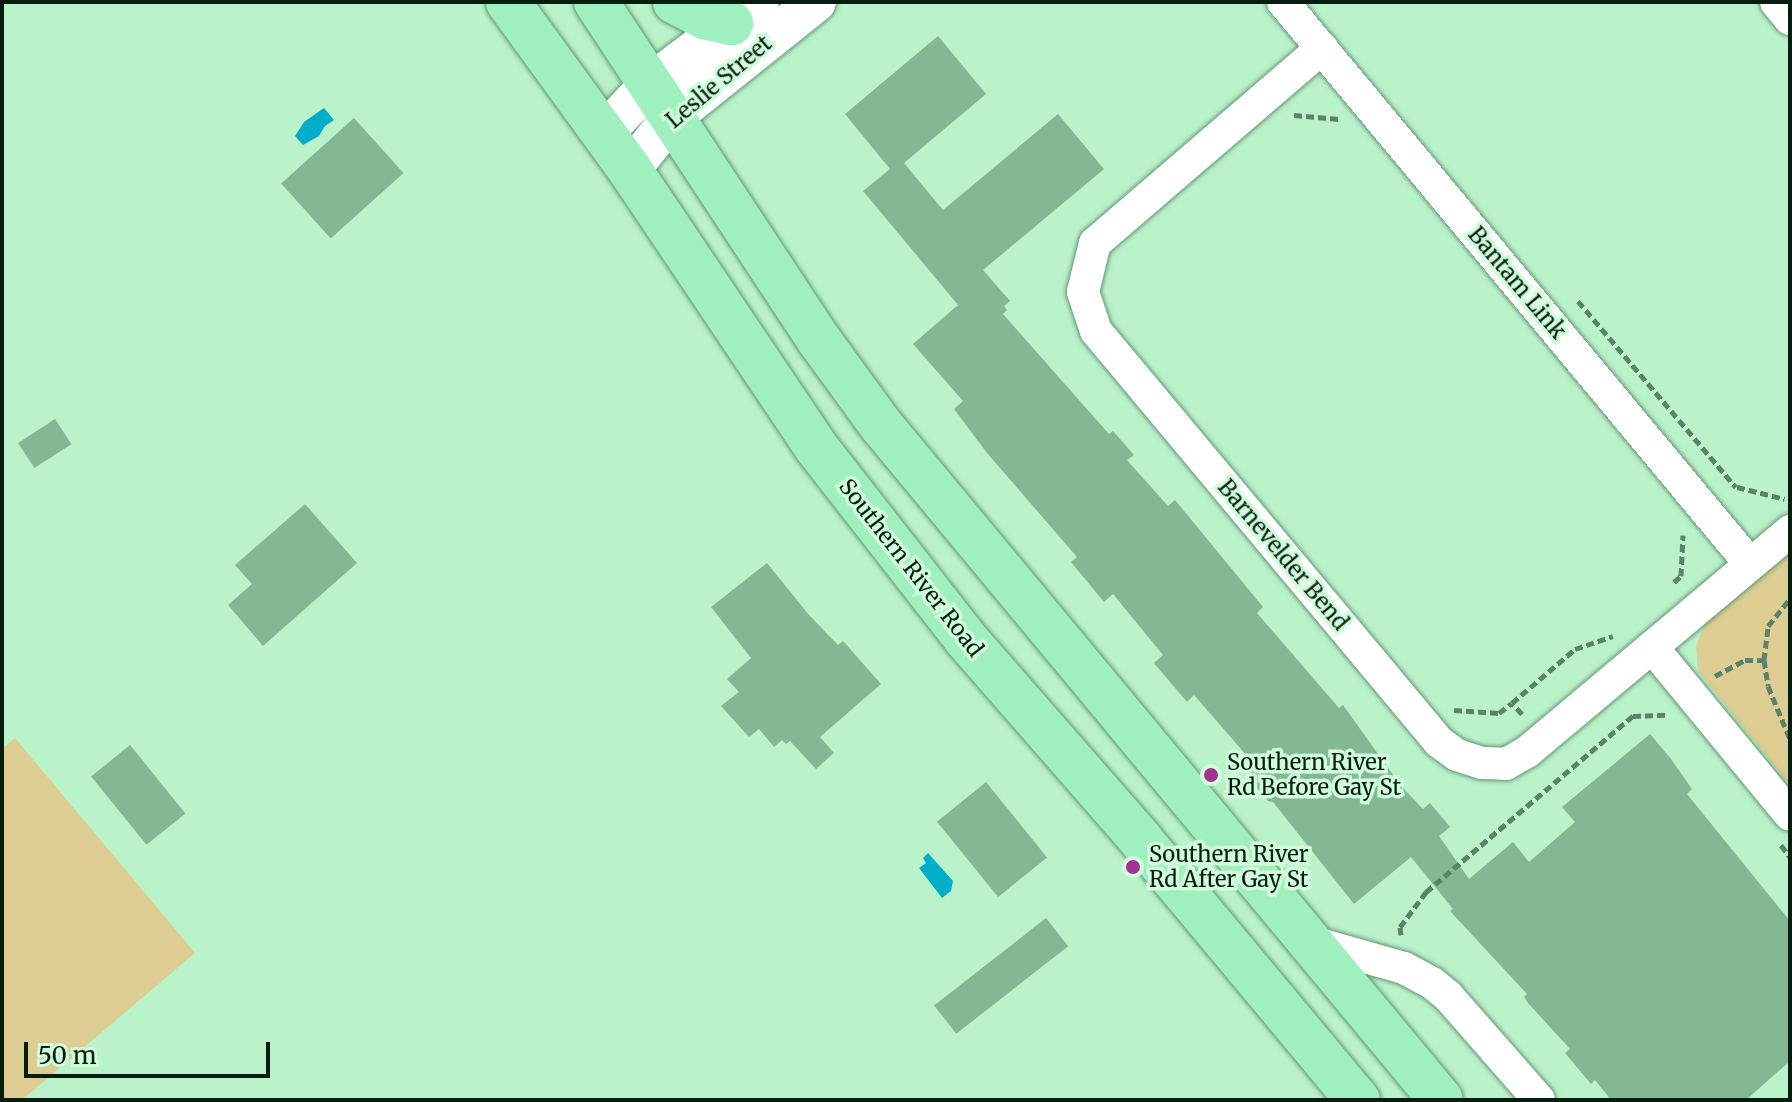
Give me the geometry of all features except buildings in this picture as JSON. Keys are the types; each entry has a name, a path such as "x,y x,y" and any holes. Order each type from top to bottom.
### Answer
{"main road":[{"path":"501,2 539,46"},
{"name":"Southern River Road","path":"508,2 630,170 816,447 965,638 1141,840 1358,1100"},
{"path":"596,2 819,340 880,424 1441,1100"},
{"path":"675,2 704,17 745,12"}],"street":[{"name":"Leslie Street","path":"603,134 816,2"},
{"name":"Bantam Link","path":"1283,2 1750,564"},
{"path":"1776,2 1790,19"},
{"name":"Leslie Street","path":"630,170 661,100 745,12"},
{"name":"Barnevelder Bend","path":"1322,48 1095,243 1083,292 1096,331 1439,742 1457,755 1482,763 1506,764 1544,738 1790,531"},
{"path":"1652,647 1679,710 1780,824"},
{"path":"1312,942 1404,968 1448,996 1539,1100"}],"path":[{"path":"1290,114 1344,119 1367,103"},
{"path":"1671,585 1681,576 1683,530 1736,487 1790,500"},
{"path":"1790,599 1768,626 1764,660 1768,686 1790,739"},
{"path":"1443,698 1453,710 1499,713 1575,649 1622,633"},
{"path":"1404,968 1400,927 1426,892 1633,716 1679,710 1712,677 1745,660 1764,660"},
{"path":"1512,703 1572,768"},
{"path":"1780,824 1790,857"}],"shaded area":[{"path":"1790,552 1790,785 1698,671 1696,646 1706,622"},
{"path":"15,738 195,953 22,1100 2,1100 2,749"}],"water":[{"path":"324,108 334,120 325,126 319,136 303,145 295,136 304,122"},
{"path":"928,853 953,881 951,891 942,898 919,868 926,863 923,858"}],"place":[{"name":"Southern River Rd Before Gay St","path":"1211,775"},
{"name":"Southern River Rd After Gay St","path":"1133,867"}]}
